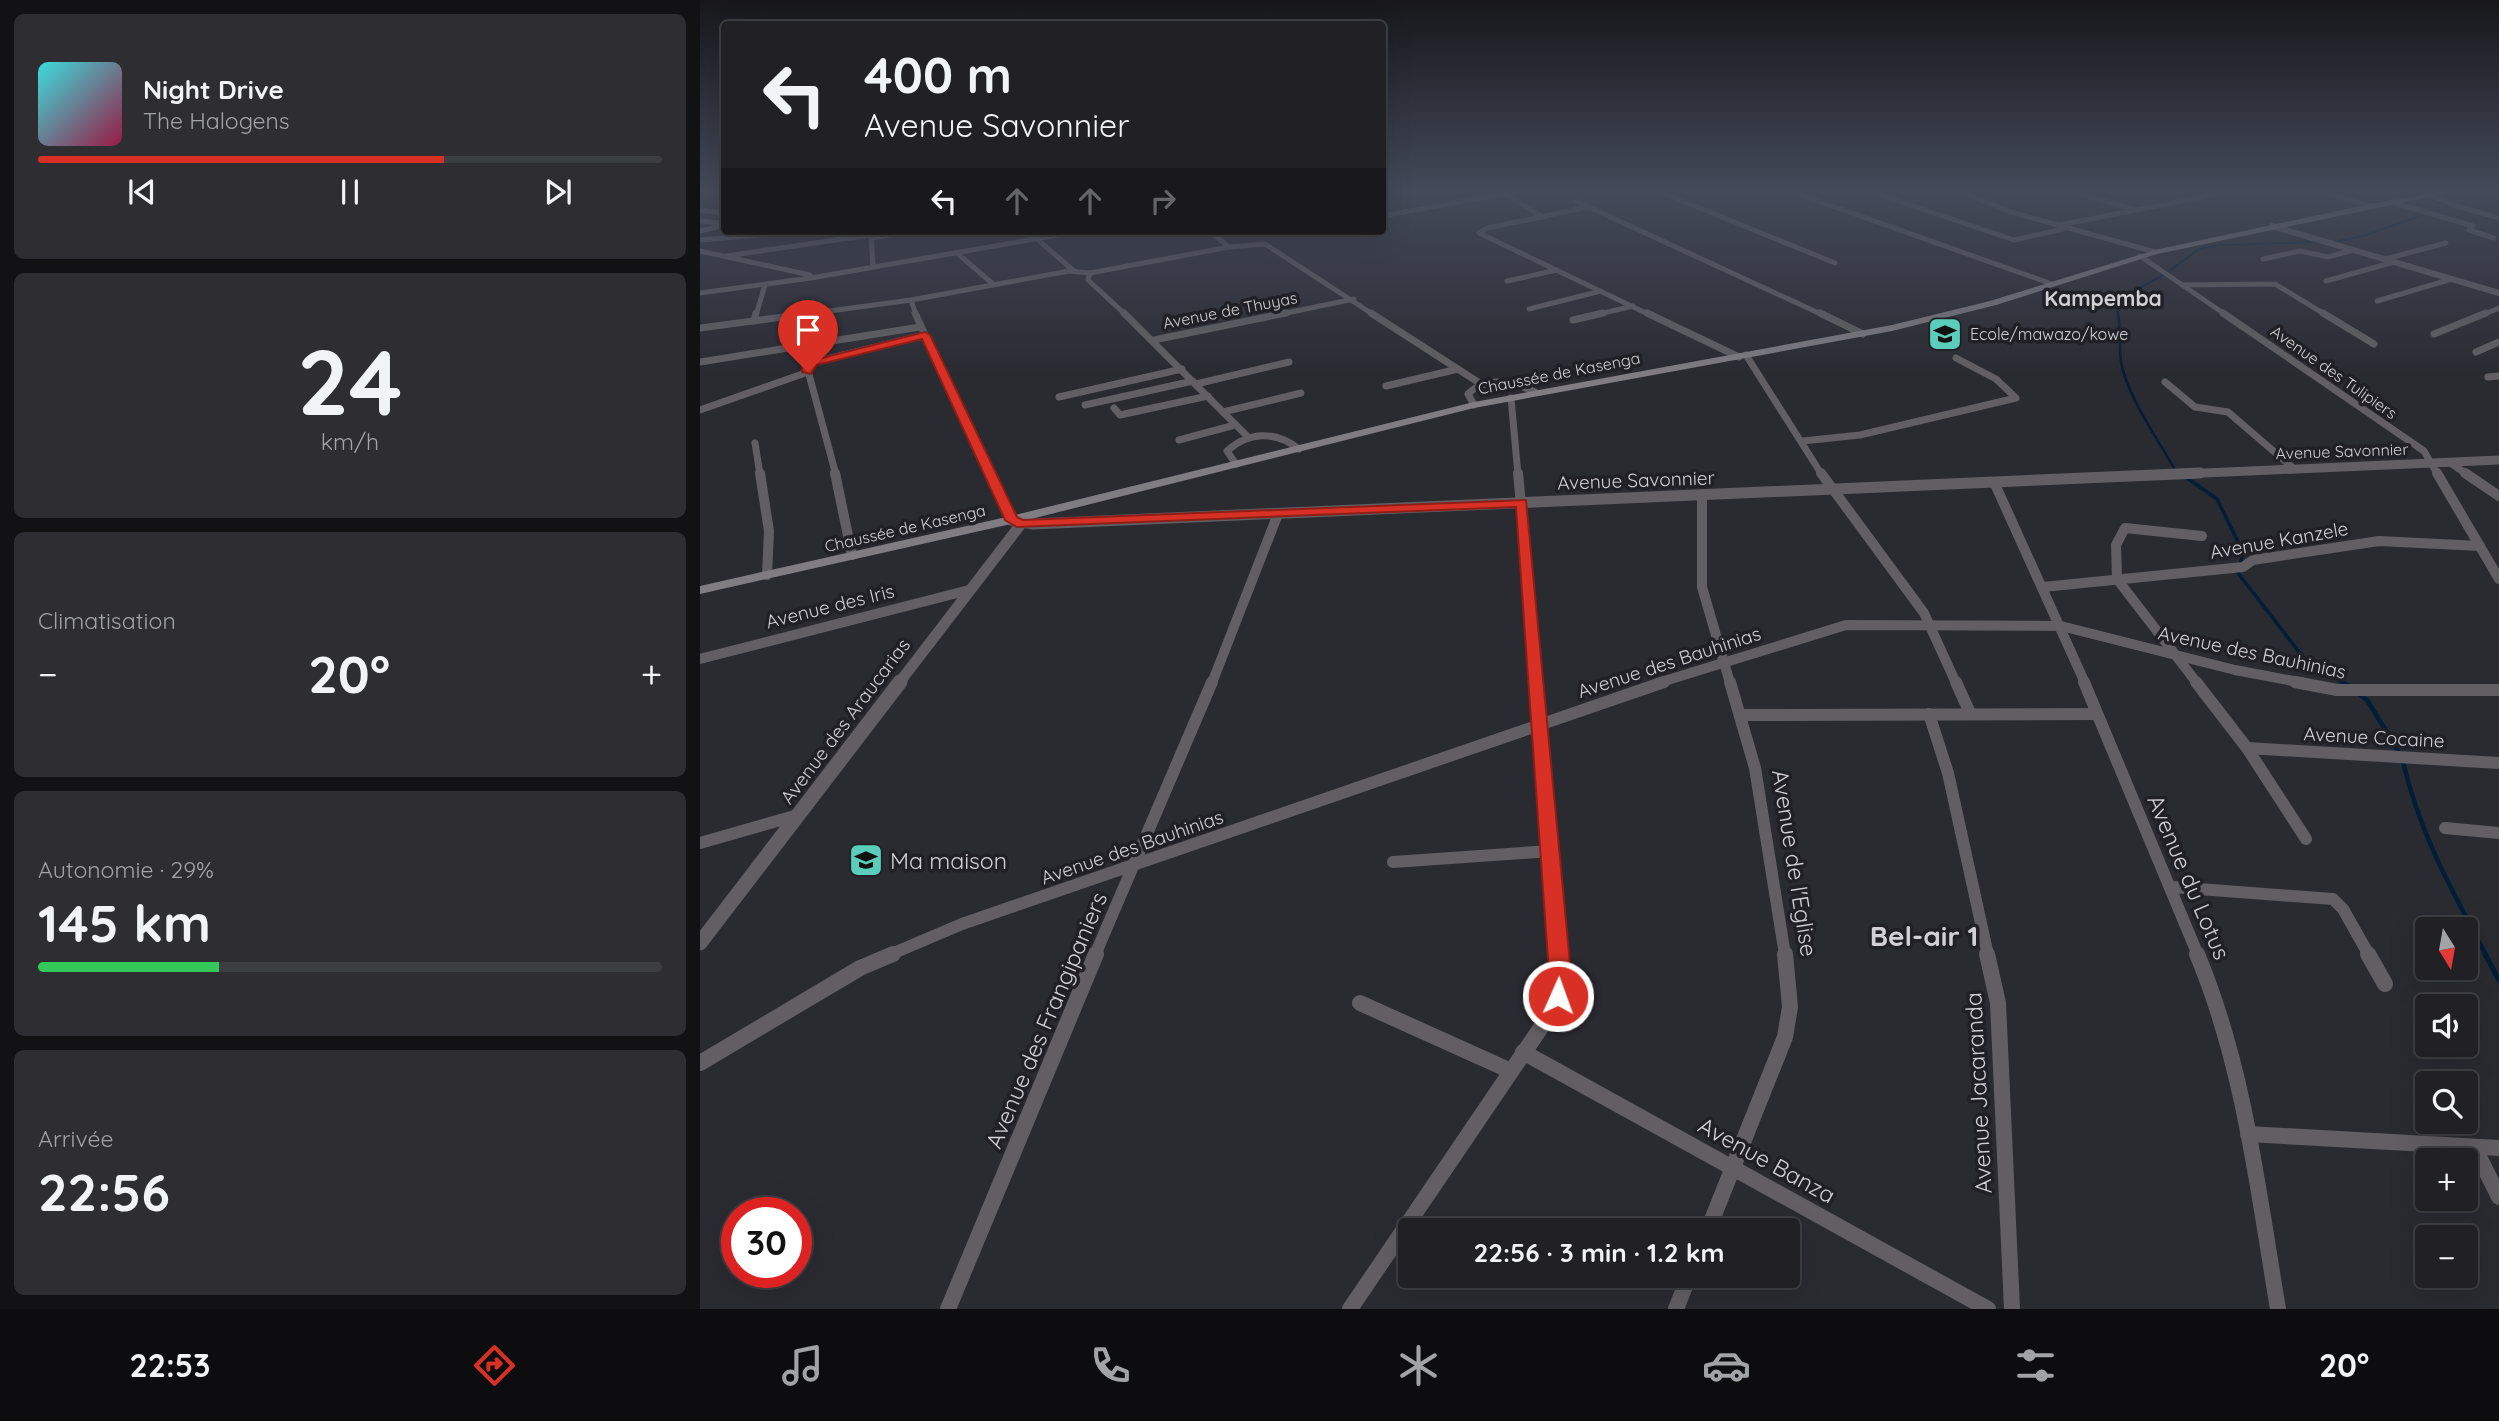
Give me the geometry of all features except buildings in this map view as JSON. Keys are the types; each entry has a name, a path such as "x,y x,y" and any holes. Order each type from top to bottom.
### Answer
{"main road":[{"name":"Chaussée de Kasenga","path":"700,590 852,555 1016,522 1475,405 1863,334 1993,303 2155,252"}],"street":[{"path":"706,252 819,277"},
{"path":"726,256 747,252"},
{"path":"872,252 873,267"},
{"path":"700,293 819,277 962,252"},
{"path":"1052,252 1074,271"},
{"path":"700,328 911,300 1074,271 1090,273 1202,252"},
{"path":"1281,252 1481,384 1510,383 1535,392"},
{"path":"1519,252 1743,356 1802,441 1831,489 1902,582 1930,624 1970,713"},
{"path":"1691,252 1863,334"},
{"path":"1808,252 1835,263"},
{"path":"1962,252 2052,284"},
{"path":"2263,259 2295,252"},
{"path":"2305,252 2329,257 2347,252"},
{"path":"2361,252 2499,293"},
{"path":"2385,259 2411,252"},
{"path":"957,253 993,284"},
{"name":"Avenue des Tulipiers","path":"2140,256 2424,451 2499,579"},
{"path":"2326,281 2394,262"},
{"path":"1507,281 1557,270"},
{"path":"1090,273 1088,280 1154,340 1248,437"},
{"path":"2377,301 2452,279"},
{"path":"754,321 765,285"},
{"path":"2183,285 2275,285 2374,344"},
{"path":"1529,309 1601,291"},
{"name":"Avenue de Thuyas","path":"1154,340 1354,299"},
{"path":"911,300 923,331 1016,522"},
{"path":"1573,320 1633,306"},
{"path":"2434,334 2499,308"},
{"path":"700,362 923,331"},
{"path":"852,555 844,505 807,367 923,331"},
{"path":"2476,352 2499,342"},
{"path":"1802,441 1867,434 2015,398 1996,379 1956,358"},
{"path":"1085,405 1289,362"},
{"path":"1059,397 1182,369"},
{"path":"1386,386 1458,369"},
{"path":"700,410 808,372"},
{"path":"2488,377 2499,376"},
{"path":"2165,382 2194,407 2228,412 2293,468"},
{"path":"1475,405 1468,394 1481,384"},
{"path":"1223,412 1301,393"},
{"path":"1114,408 1120,415 1208,396"},
{"path":"1350,1309 1554,1007 1560,985 1542,723 1511,398"},
{"path":"1179,440 1236,425"},
{"path":"1236,464 1227,451 1248,437 1284,437 1299,449"},
{"path":"755,443 769,531 768,575"},
{"name":"Avenue Savonnier","path":"1016,522 1278,514 2499,460"},
{"path":"2449,462 2499,496"},
{"name":"Avenue du Lotus","path":"1994,482 2061,626 2096,714 2172,887 2225,1027 2248,1134 2278,1309"},
{"name":"Avenue de l'Eglise","path":"1702,495 1702,587 1742,715 1766,828 1790,1007 1785,1037 1713,1218"},
{"name":"Avenue des Frangipaniers","path":"948,1309 1132,866 1224,655 1278,514"},
{"name":"Avenue des Araucarias","path":"700,943 969,590 1016,522"},
{"path":"2202,536 2125,528 2119,534 2116,547 2117,579 2247,748 2306,839"},
{"name":"Avenue Kanzele","path":"2043,587 2241,567 2253,560 2379,541 2480,546"},
{"name":"Avenue des Iris","path":"700,659 969,590"},
{"name":"Avenue des Bauhinias","path":"700,1063 826,986 891,953 993,912 1542,723 1724,662 1846,625 2061,626 2286,681 2352,691 2499,690"},
{"name":"Avenue Jacaranda","path":"1929,713 1948,773 1998,1003 2012,1309"},
{"path":"1742,715 2096,714"},
{"name":"Avenue Cocaine","path":"2247,748 2499,763"},
{"path":"700,843 798,814"},
{"path":"2445,828 2499,833"},
{"path":"1393,862 1551,851"},
{"path":"2172,887 2333,900 2343,909 2385,984"},
{"path":"1360,1003 1511,1070"},
{"name":"Avenue Banza","path":"1523,1052 1988,1309"},
{"path":"2248,1134 2499,1148"},
{"path":"2474,1147 2499,1197"},
{"path":"1676,1309 1684,1288"}],"waterway":[{"path":"2118,315 2116,302 2168,272 2195,252"},
{"path":"2118,313 2124,375 2136,403 2175,470"},
{"path":"2184,476 2217,499 2243,552 2238,573 2306,661 2345,683"},
{"path":"2342,682 2349,686"},
{"path":"2360,695 2367,700 2401,755"},
{"path":"2403,762 2428,838 2486,955"},
{"path":"2485,954 2499,980"}],"place":[{"name":"Ecole/mawazo/kowe","path":"1945,334"},
{"name":"Ma maison","path":"866,860"}],"district":[{"name":"Kampemba","path":"2103,298"},
{"name":"Bel-air 1","path":"1924,935"}],"route":[{"path":"808,372 807,367 814,363 925,335 1011,520 1021,524 1522,503 1542,723 1560,974 1558,996"}]}
